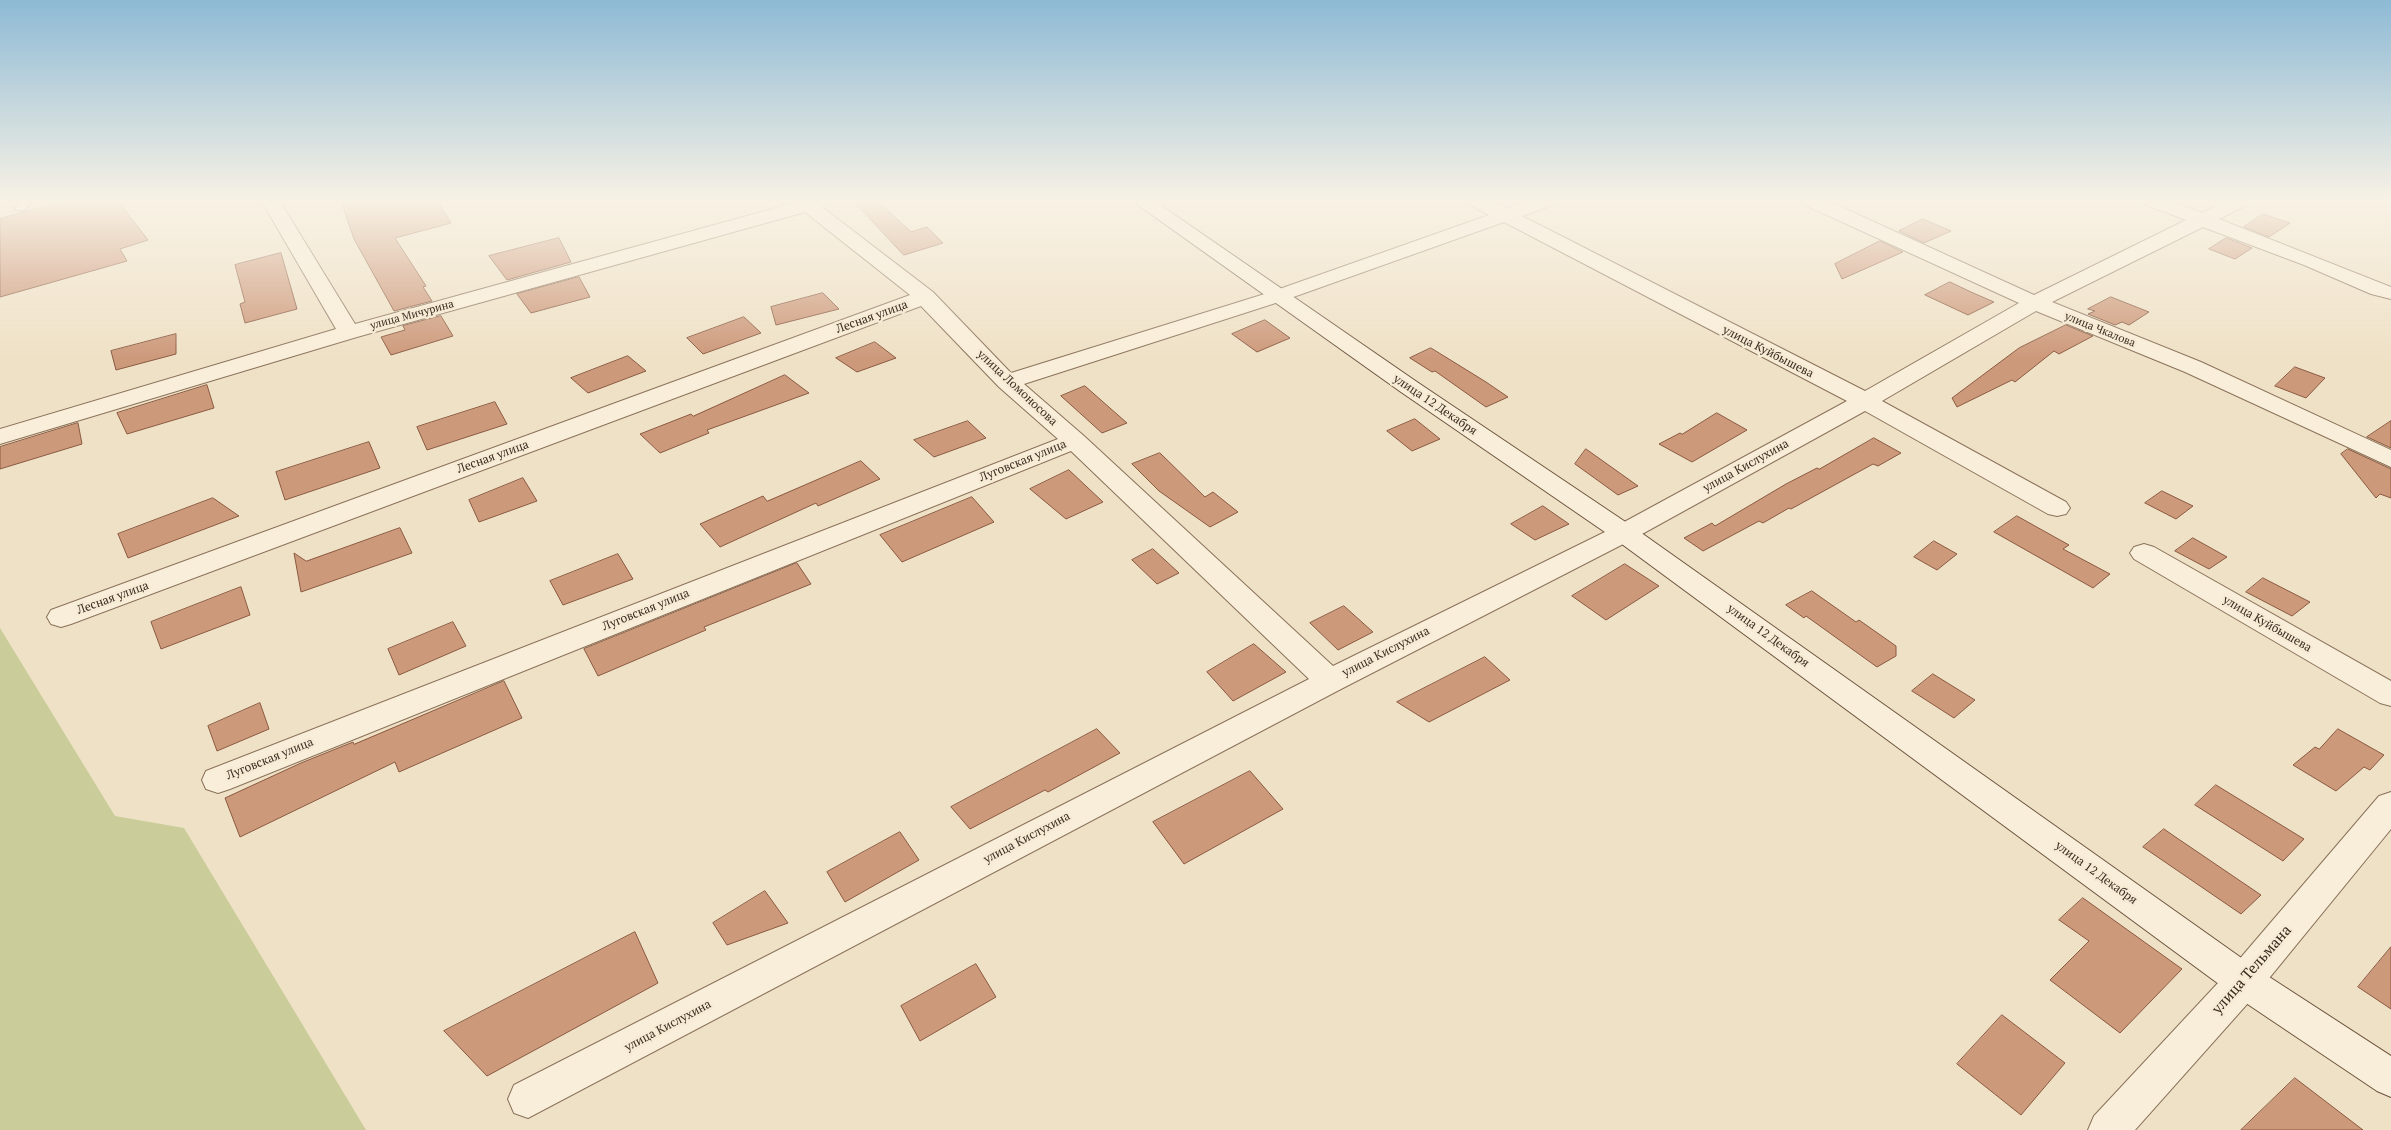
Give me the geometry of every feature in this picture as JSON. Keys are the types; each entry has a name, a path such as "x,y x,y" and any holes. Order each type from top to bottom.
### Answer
{"street":[{"path":"302,253 349,332"},
{"name":"улица Мичурина","path":"0,437 349,332 632,253"},
{"name":"улица Ломоносова","path":"872,253 924,297 1007,382 1075,441 1330,681"},
{"name":"улица 12 Декабря","path":"1216,253 1624,533 2244,981 2391,1078"},
{"path":"1007,382 1278,296 1398,253"},
{"name":"улица Куйбышева","path":"1575,253 1865,402 2058,508"},
{"name":"улица Чкалова","path":"1927,253 2064,316 2193,367 2391,459"},
{"name":"улица Кислухина","path":"528,1099 1330,681 1624,533 1865,402 2036,302 2136,253"},
{"path":"2289,253 2378,290 2391,293"},
{"name":"Лесная улица","path":"61,618 924,297"},
{"name":"Луговская улица","path":"218,780 1075,441"},
{"name":"улица Куйбышева","path":"2144,553 2391,695"},
{"name":"улица Тельмана","path":"2108,1130 2244,981 2391,805"}],"green space":[{"path":"0,628 115,816 184,828 366,1130 0,1130"}],"building":[{"path":"0,253 122,253 127,261 0,297"},
{"path":"281,253 297,309 245,323 240,304 245,302 235,265"},
{"path":"362,253 405,253 426,286 423,287 432,301 394,311"},
{"path":"502,253 566,253 571,262 507,280 489,256"},
{"path":"1857,253 1901,253 1842,279 1835,264"},
{"path":"2219,253 2245,253 2235,259"},
{"path":"579,277 590,297 531,313 517,294"},
{"path":"1950,282 1994,302 1968,315 1925,295"},
{"path":"823,293 839,309 776,325 771,307"},
{"path":"2111,297 2149,312 2129,325 2122,322 2115,325 2088,314 2095,311 2088,309"},
{"path":"441,316 453,336 391,355 381,337 405,330 403,326"},
{"path":"744,317 761,333 703,354 687,338"},
{"path":"1265,320 1290,338 1257,352 1232,334"},
{"path":"2066,325 2093,336 2059,354 2054,351 2015,382 2012,380 1957,407 1952,398 2019,348"},
{"path":"176,334 176,354 116,370 111,351"},
{"path":"875,342 896,358 857,372 836,358"},
{"path":"1431,348 1508,397 1486,407 1435,371 1432,372 1410,358"},
{"path":"628,356 646,371 588,393 571,378"},
{"path":"2295,367 2325,378 2306,398 2275,386"},
{"path":"785,375 809,393 707,430 709,433 660,453 640,434 691,414 693,416"},
{"path":"207,385 214,408 127,434 117,413"},
{"path":"1085,386 1127,423 1102,433 1061,396"},
{"path":"495,402 507,424 427,450 417,427"},
{"path":"1717,413 1747,430 1692,462 1659,444 1680,433 1682,434"},
{"path":"1415,419 1440,439 1412,451 1387,431"},
{"path":"968,421 986,438 934,457 914,440"},
{"path":"2391,421 2391,448 2367,437"},
{"path":"78,423 82,444 0,469 0,447"},
{"path":"1874,438 1901,453 1878,466 1873,464 1791,509 1789,508 1763,523 1759,521 1703,551 1684,538 1712,523 1715,526 1786,484 1817,468 1819,469"},
{"path":"369,442 380,468 285,500 276,472"},
{"path":"1586,449 1638,486 1618,495 1575,464"},
{"path":"2348,449 2391,469 2391,498 2380,494 2376,498 2341,454"},
{"path":"1160,453 1205,497 1213,492 1238,512 1210,527 1159,491 1132,464"},
{"path":"861,461 880,479 818,506 816,503 720,547 700,524 763,496 767,501"},
{"path":"1069,470 1103,502 1066,519 1030,489"},
{"path":"523,478 537,501 479,522 469,500"},
{"path":"2162,491 2193,506 2176,519 2145,503"},
{"path":"972,497 994,522 902,562 880,535"},
{"path":"213,498 239,516 128,558 118,534"},
{"path":"1543,506 1569,524 1535,540 1511,524"},
{"path":"2017,516 2069,545 2063,549 2110,574 2093,588 1994,532"},
{"path":"400,528 412,553 301,592 294,553 306,561"},
{"path":"2193,538 2227,557 2209,569 2175,551"},
{"path":"1934,541 1957,554 1937,570 1914,557"},
{"path":"1153,549 1179,573 1157,584 1132,560"},
{"path":"618,554 633,579 563,605 550,581"},
{"path":"797,563 811,584 704,627 706,630 598,676 584,649"},
{"path":"1625,564 1659,586 1606,620 1572,596"},
{"path":"2263,578 2310,602 2292,616 2246,592"},
{"path":"241,587 250,615 161,649 151,622"},
{"path":"1812,591 1856,622 1859,620 1896,646 1896,656 1877,667 1806,616 1804,618 1786,605"},
{"path":"1344,606 1373,632 1338,650 1310,623"},
{"path":"453,622 466,646 399,675 388,649"},
{"path":"1254,644 1286,672 1233,701 1207,672"},
{"path":"1485,657 1510,680 1429,722 1397,702"},
{"path":"1933,674 1975,700 1954,718 1912,691"},
{"path":"504,681 522,718 399,772 395,762 240,837 225,798 301,763 353,742 354,744"},
{"path":"260,703 269,729 217,751 208,726"},
{"path":"1097,729 1120,753 1048,792 1045,790 970,829 951,807"},
{"path":"2338,729 2384,755 2370,770 2364,767 2336,791 2293,765 2315,747 2319,749"},
{"path":"1250,771 1283,809 1184,864 1153,822"},
{"path":"2216,785 2304,839 2283,861 2195,805"},
{"path":"2164,829 2261,895 2241,914 2143,847"},
{"path":"900,832 919,860 845,902 827,872"},
{"path":"765,891 788,923 727,945 713,923"},
{"path":"2083,898 2182,969 2120,1033 2050,980 2089,941 2059,920"},
{"path":"635,932 658,983 487,1076 444,1031"},
{"path":"2391,947 2391,1009 2358,987"},
{"path":"976,964 996,997 920,1041 901,1006"},
{"path":"2002,1015 2065,1063 2021,1115 1957,1064"},
{"path":"2295,1078 2363,1130 2241,1130"}]}
